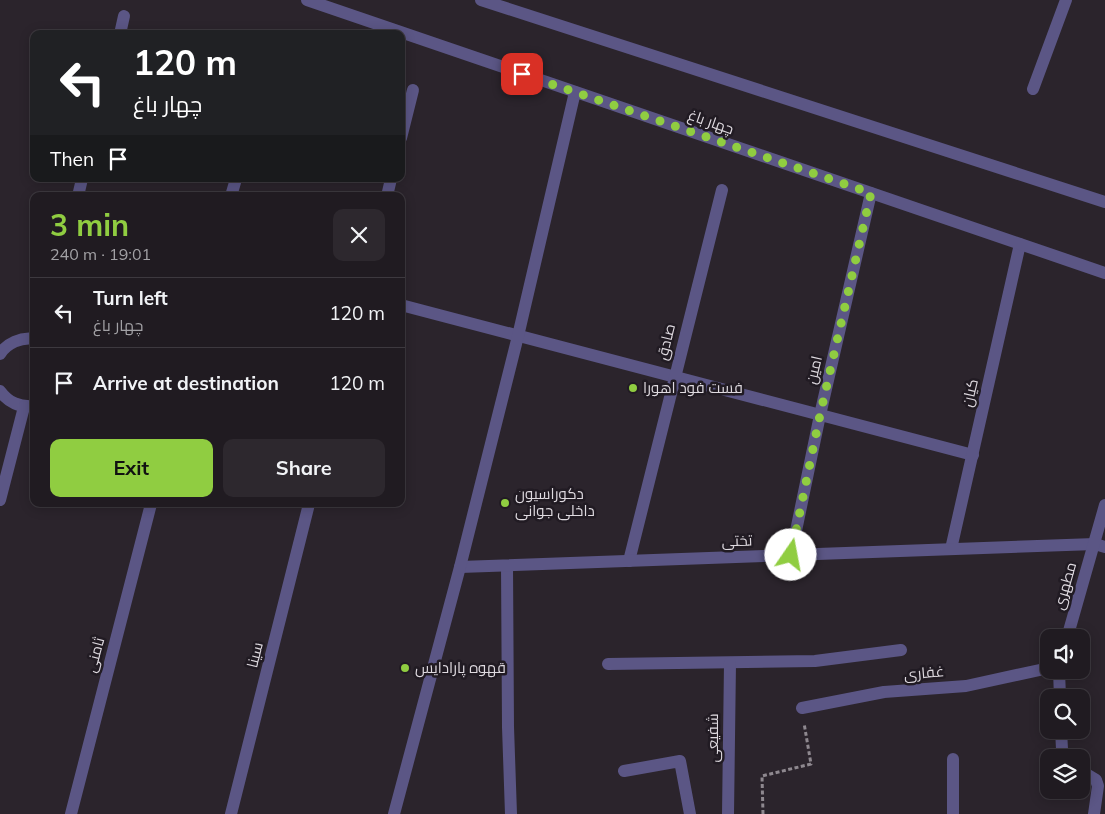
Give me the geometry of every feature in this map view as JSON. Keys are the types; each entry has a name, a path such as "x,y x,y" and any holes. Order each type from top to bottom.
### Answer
{"street":[{"name":"چهار باغ","path":"307,0 394,30"},
{"path":"481,0 1105,202"},
{"path":"1034,89 1066,0"},
{"path":"121,30 124,16"},
{"name":"چهار باغ","path":"405,34 1105,273"},
{"path":"405,122 413,90"},
{"path":"394,814 460,567 518,336 575,92"},
{"name":"صادق","path":"629,561 722,190"},
{"name":"امین","path":"791,555 820,415 871,193"},
{"name":"کیان","path":"951,549 1020,244"},
{"path":"405,306 973,455"},
{"path":"0,354 10,344 20,340 30,339"},
{"path":"0,391 10,401 29,407 0,500"},
{"name":"مطهری","path":"1070,629 1100,546 1105,505"},
{"name":"ثامنی","path":"71,814 150,507"},
{"name":"سینا","path":"231,814 308,507"},
{"name":"تختی","path":"460,567 951,549 1100,546"},
{"path":"508,566 508,727 511,814"},
{"path":"608,664 815,661 901,650"},
{"name":"شفیعی","path":"728,814 730,663"},
{"name":"غفاری","path":"802,708 884,692 966,686 1040,670"},
{"path":"953,759 953,814"},
{"path":"624,771 680,761 690,814"},
{"path":"1090,776 1096,780 1098,786 1094,814"}],"path":[{"path":"763,814 762,776 811,764 802,708"}],"place":[{"name":"فست فود اهورا","path":"633,388"},
{"name":"دکوراسیون داخلی جوانی","path":"505,503"},
{"name":"قهوه پارادایس","path":"405,668"}],"route":[{"path":"522,74 871,193 820,415 791,555"}]}
